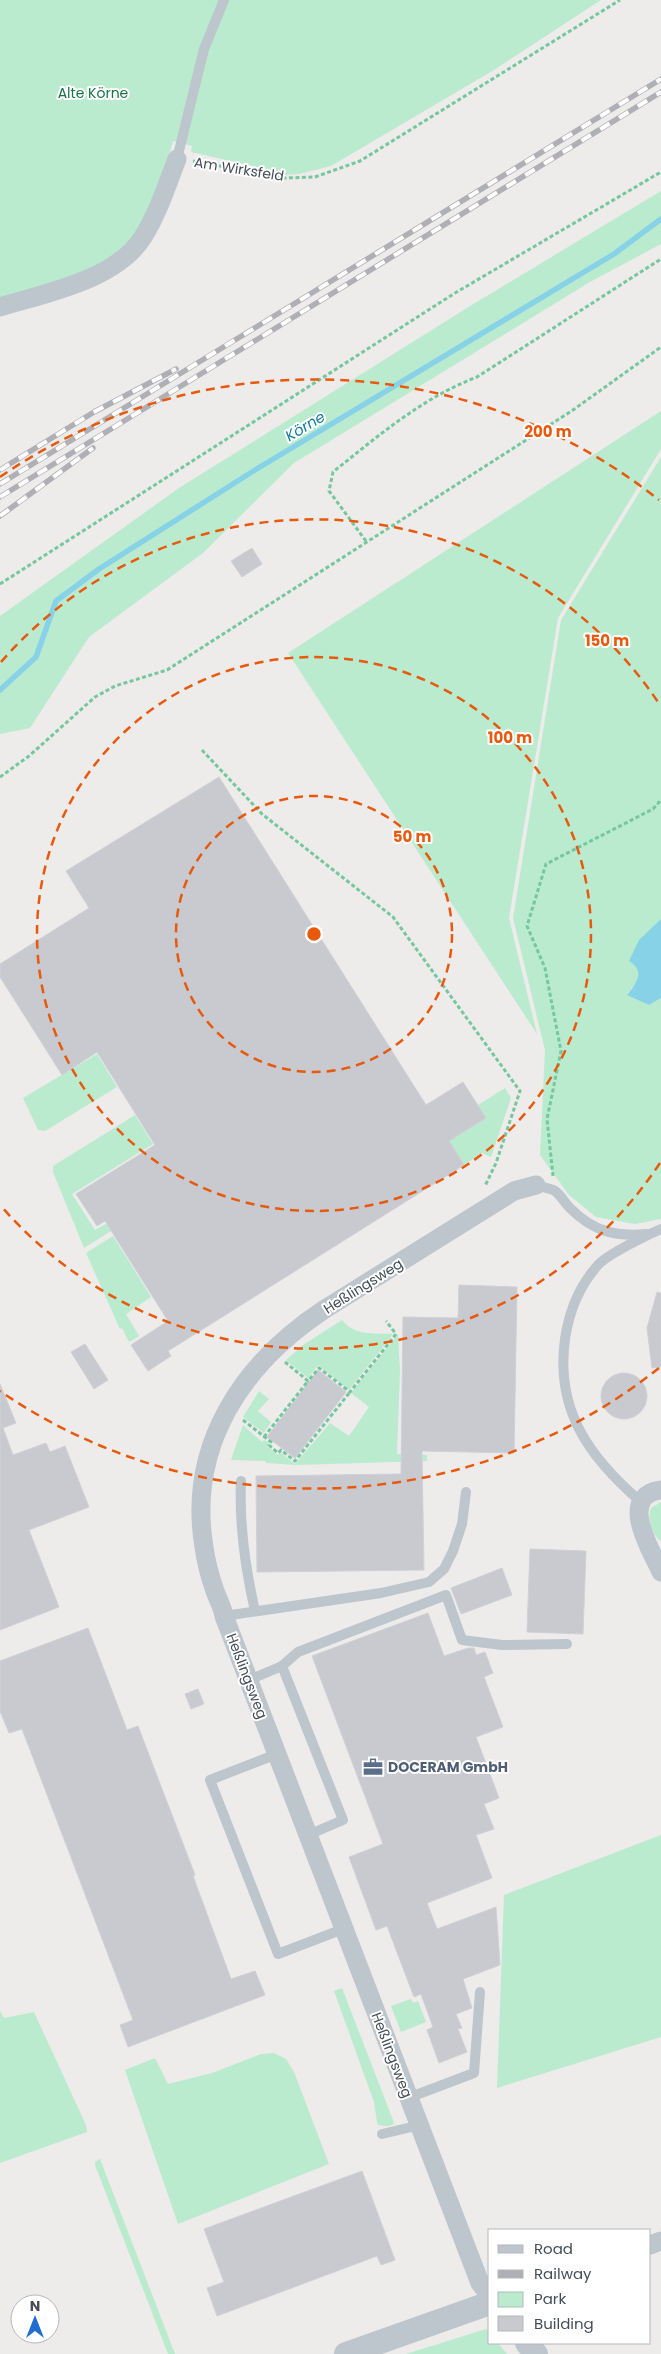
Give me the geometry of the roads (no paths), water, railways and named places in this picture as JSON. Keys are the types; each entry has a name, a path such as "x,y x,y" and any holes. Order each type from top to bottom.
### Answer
{"street":[{"name":"Am Wirksfeld","path":"0,307 88,280 121,260 142,238 160,202 177,159"},
{"name":"Heßlingsweg","path":"488,2293 480,2283 224,1616 208,1568 203,1546 202,1499 209,1455 234,1396 273,1349 297,1328 514,1191 536,1185"},
{"path":"661,1490 651,1492 641,1502 638,1510 638,1521 661,1572"},
{"path":"346,2354 488,2304"},
{"path":"528,2344 536,2354"}],"lane":[{"path":"177,159 204,49 224,0"},
{"path":"536,1185 555,1191 588,1224 607,1232 626,1236 657,1231"},
{"path":"641,1502 615,1480 592,1452 573,1418 562,1383 563,1351 567,1322 579,1291 600,1263 657,1231"},
{"path":"241,1481 240,1513 243,1552 255,1611"},
{"path":"224,1616 381,1593 428,1582 444,1569 454,1550 462,1524 466,1492"},
{"path":"249,1680 282,1666 298,1652 446,1595 462,1640 502,1645 567,1644"},
{"path":"282,1666 343,1820 308,1835"},
{"path":"277,1754 210,1780 278,1954 343,1929"},
{"path":"408,2098 474,2073 480,1992"},
{"path":"382,2134 420,2125"}],"water":[{"path":"661,919 661,998 649,1005 627,995 638,978 637,969 629,961 639,940"}],"waterway":[{"name":"Körne","path":"0,690 36,657 56,601 99,569 255,470 614,254 661,219"}],"railway":[{"path":"0,484 661,79"},
{"path":"0,497 661,92"},
{"path":"0,470 94,412 176,369"},
{"path":"0,516 93,448"}],"place":[{"name":"DOCERAM GmbH","path":"373,1767"}],"park label":[{"name":"Alte Körne","path":"93,93"}]}
